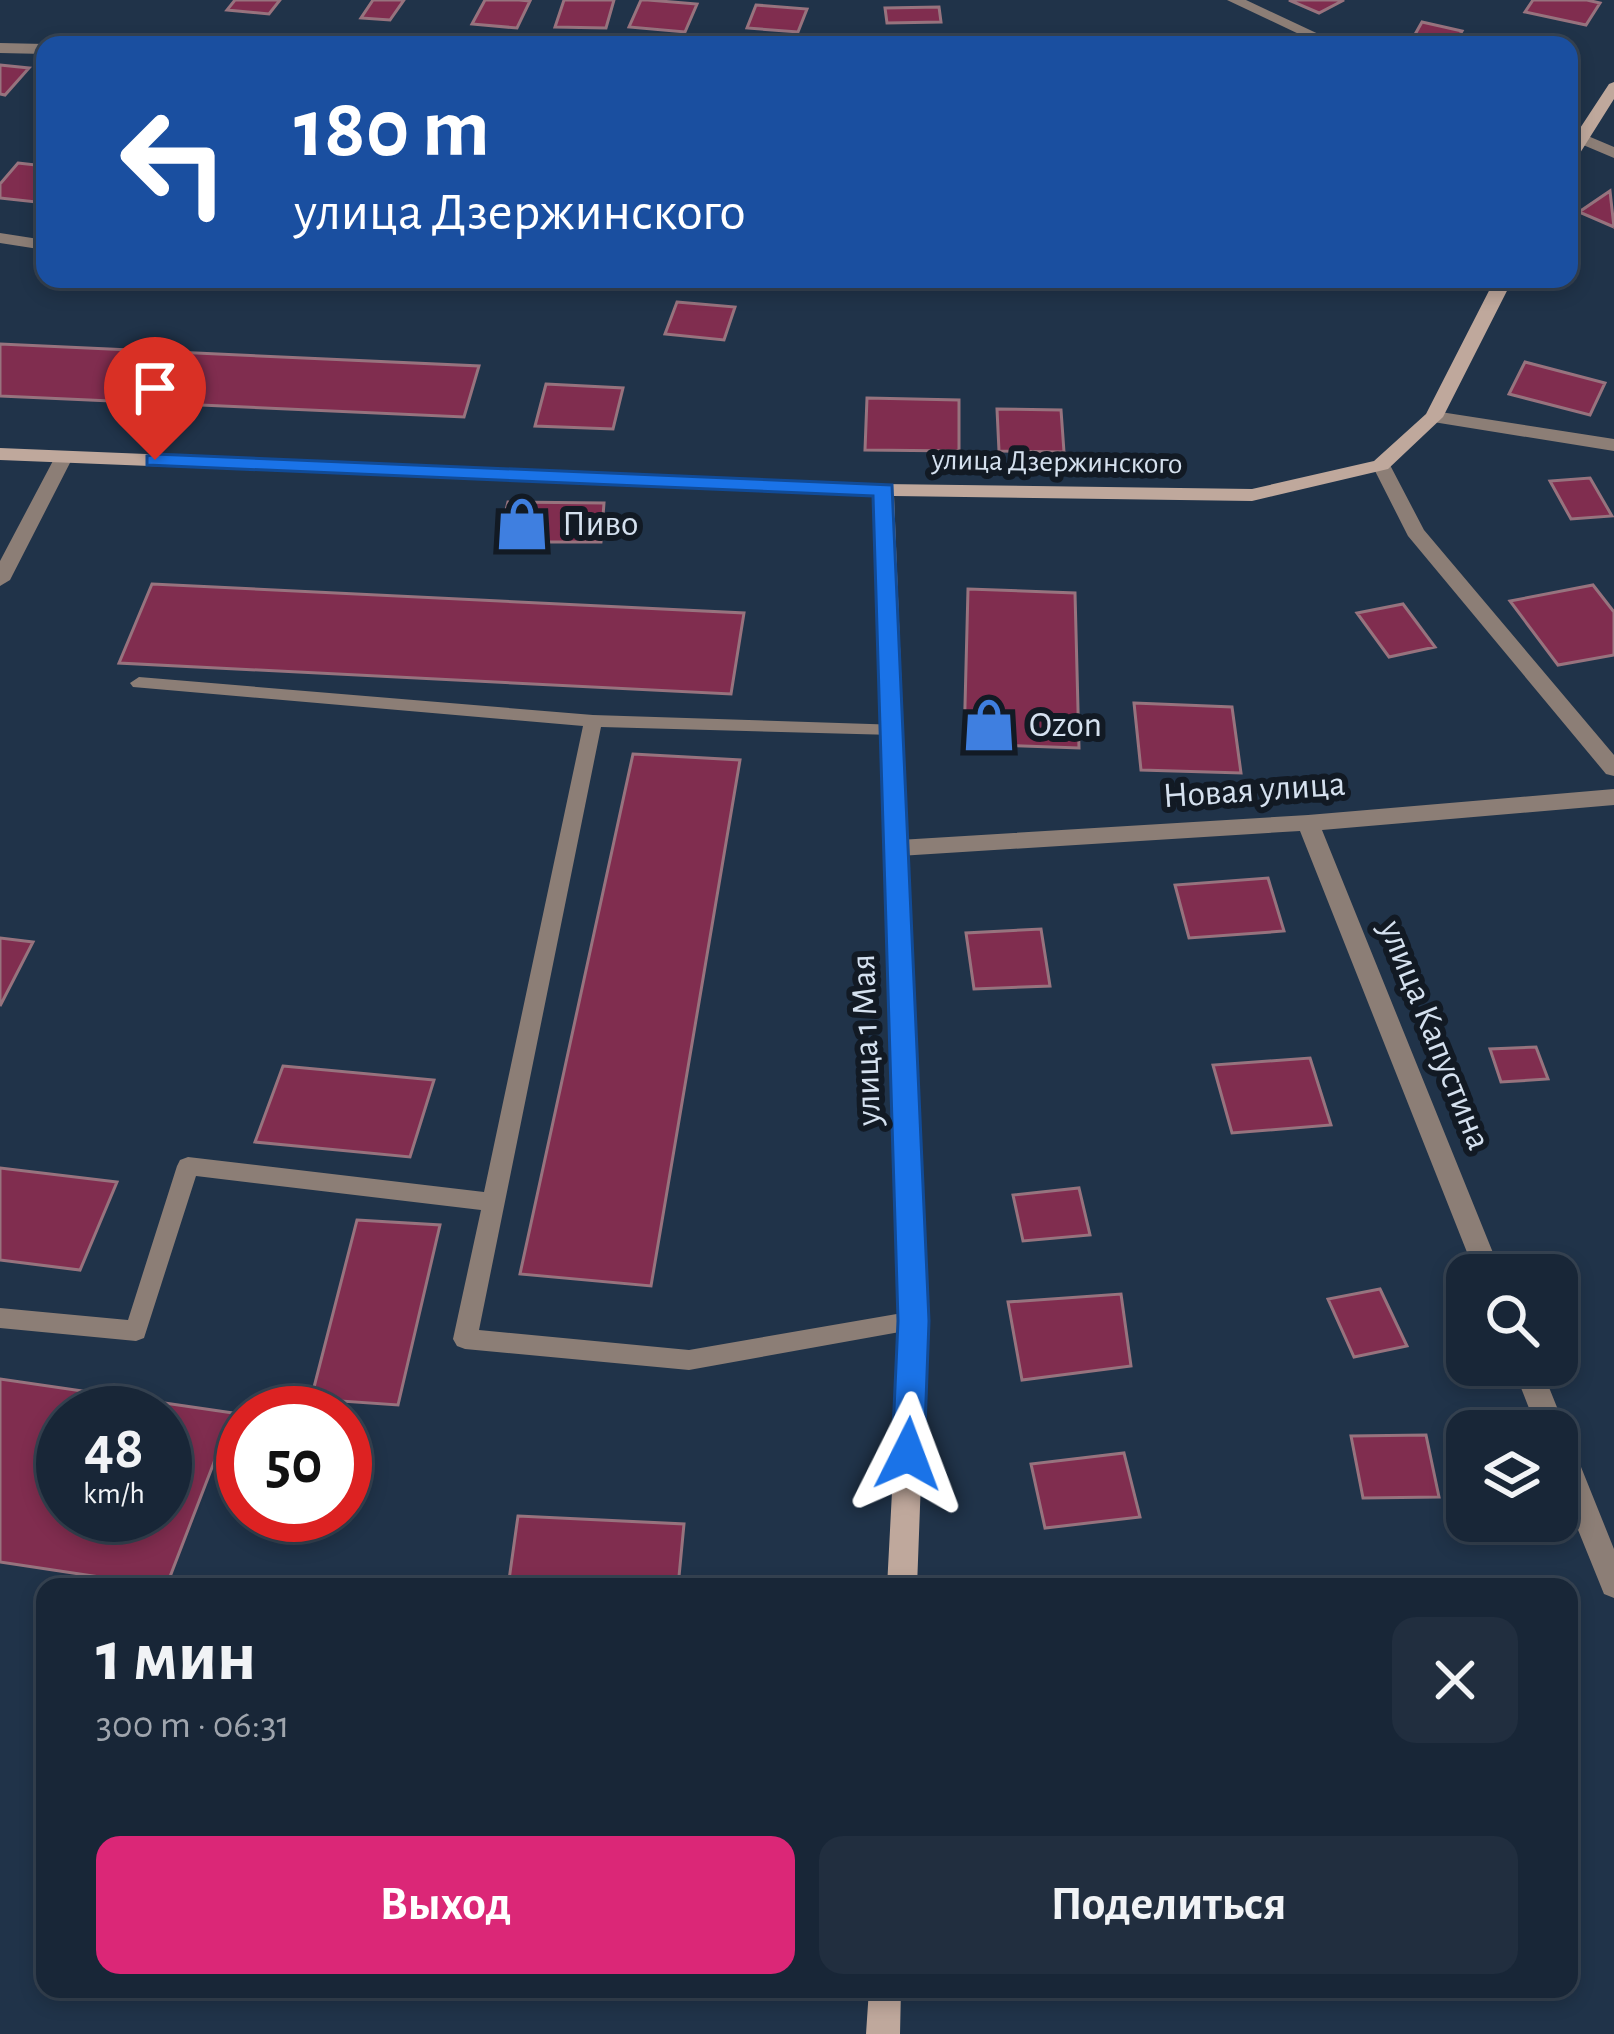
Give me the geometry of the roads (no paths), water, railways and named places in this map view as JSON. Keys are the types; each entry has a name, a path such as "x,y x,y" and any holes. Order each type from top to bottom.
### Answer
{"main road":[{"path":"1578,131 1614,87"},
{"name":"улица Дзержинского","path":"0,454 884,490 1252,495 1381,465 1434,417 1499,288"},
{"name":"улица 1 Мая","path":"884,490 914,1321 902,1578"},
{"path":"883,2034 885,1998"}],"street":[{"path":"1234,0 1314,36"},
{"path":"0,48 36,49"},
{"path":"1578,136 1614,153"},
{"path":"0,238 36,244"},
{"path":"1434,417 1614,445"},
{"path":"0,580 64,457"},
{"path":"1381,465 1415,532 1614,769"},
{"name":"Новая улица","path":"898,848 1307,823 1614,797"},
{"name":"улица Капустина","path":"1307,823 1481,1254"},
{"path":"1578,1495 1614,1585"}],"lane":[{"path":"140,683 593,721 894,729"},
{"path":"593,721 465,1339 689,1360 914,1321"},
{"path":"0,1318 136,1331 188,1166 492,1202"}],"place":[{"name":"Пиво","path":"522,524"},
{"name":"Ozon","path":"989,725"}]}
